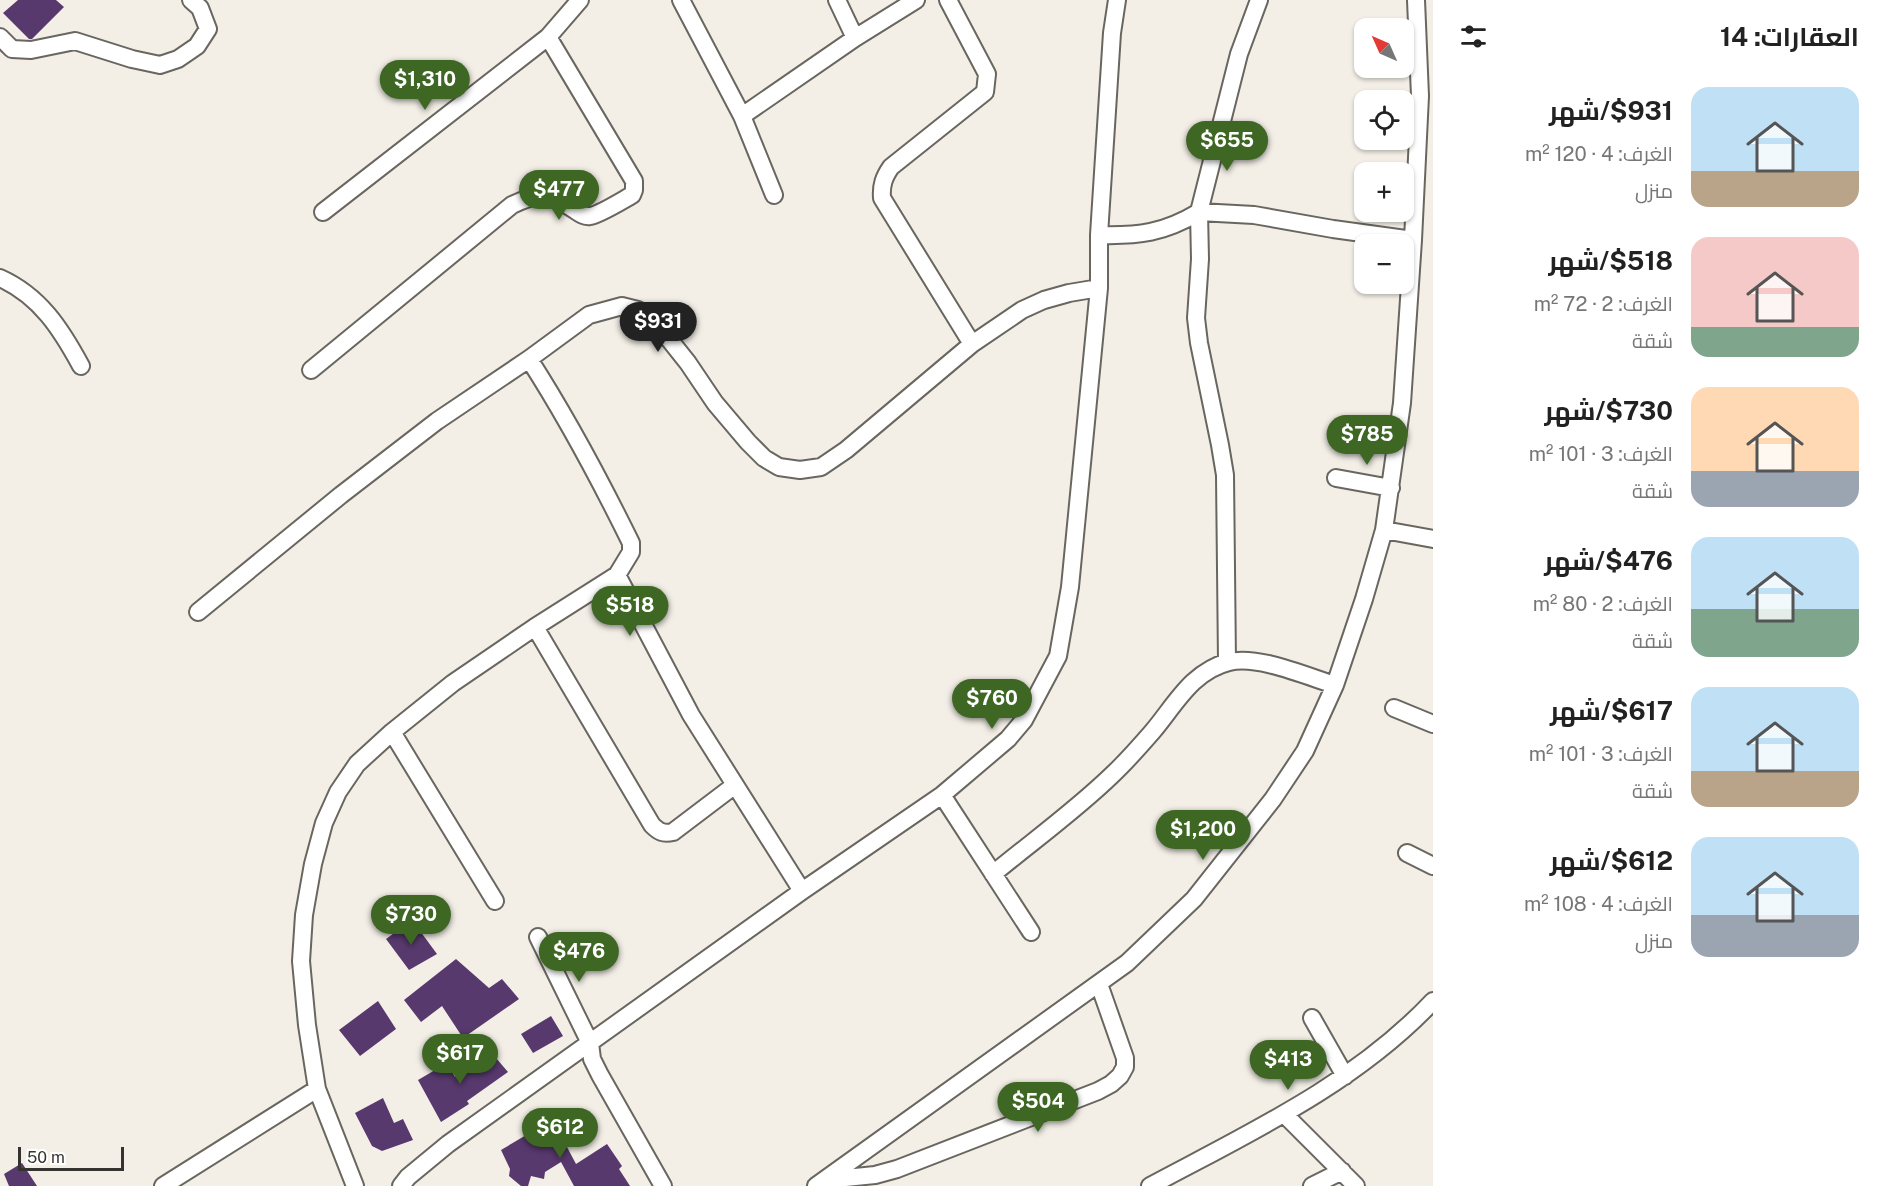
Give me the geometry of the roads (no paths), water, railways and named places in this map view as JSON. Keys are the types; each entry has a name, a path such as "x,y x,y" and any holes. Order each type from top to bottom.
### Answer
{"street":[{"path":"0,37 12,50 32,50 75,41 132,59 160,65 178,58 197,46 208,29 200,8 191,0"},
{"path":"323,212 548,37 580,0"},
{"path":"681,0 742,116 774,195"},
{"path":"837,0 855,38"},
{"path":"742,116 855,38 916,0"},
{"path":"948,0 987,74 985,92 891,167 883,180 881,190 882,198 972,344"},
{"path":"400,1186 448,1144 802,891 942,795 1008,739 1024,720 1058,656 1071,586 1099,288 1099,235 1112,33 1117,0"},
{"path":"1227,662 1225,475 1196,318 1200,259 1199,212 1239,54 1259,0"},
{"path":"1414,234 1426,97 1416,0"},
{"path":"311,370 512,205 525,198 539,195 555,197 580,214 590,216 632,195 634,181 548,37"},
{"path":"1099,235 1132,236 1163,230 1199,212 1254,215 1369,234"},
{"path":"0,262 0,271"},
{"path":"0,278 27,292 42,308 60,331 81,366"},
{"path":"198,612 341,495 437,421 589,315 622,306 638,310 653,319 688,363 715,403 764,458 779,467 800,470 821,467 846,450 972,344 1022,310 1044,300 1099,288"},
{"path":"820,1183 1127,963 1194,898 1273,800 1305,751 1335,685 1384,530 1402,403 1409,294"},
{"path":"355,1186 317,1089 307,1025 301,961 304,915 313,864 324,824 338,792 357,764 392,732 453,683 617,575 631,552 631,543 597,475 529,359"},
{"path":"1336,478 1391,488"},
{"path":"1384,530 1433,539"},
{"path":"617,575 691,716 802,891"},
{"path":"535,627 658,832 673,832 735,785"},
{"path":"993,874 1111,776 1141,745 1180,695 1200,675 1227,662 1247,660 1335,685"},
{"path":"1394,708 1433,724"},
{"path":"392,732 495,901"},
{"path":"942,795 1031,932"},
{"path":"1407,853 1433,866"},
{"path":"538,937 590,1043 592,1059 600,1075 663,1186"},
{"path":"820,1183 897,1169 1111,1084 1120,1076 1125,1067 1125,1058 1099,984"},
{"path":"1150,1186 1284,1114 1345,1076 1383,1049 1433,1001"},
{"path":"1312,1018 1345,1076"},
{"path":"162,1186 317,1089"},
{"path":"1284,1114 1356,1186"},
{"path":"1312,1186 1342,1171"}]}
